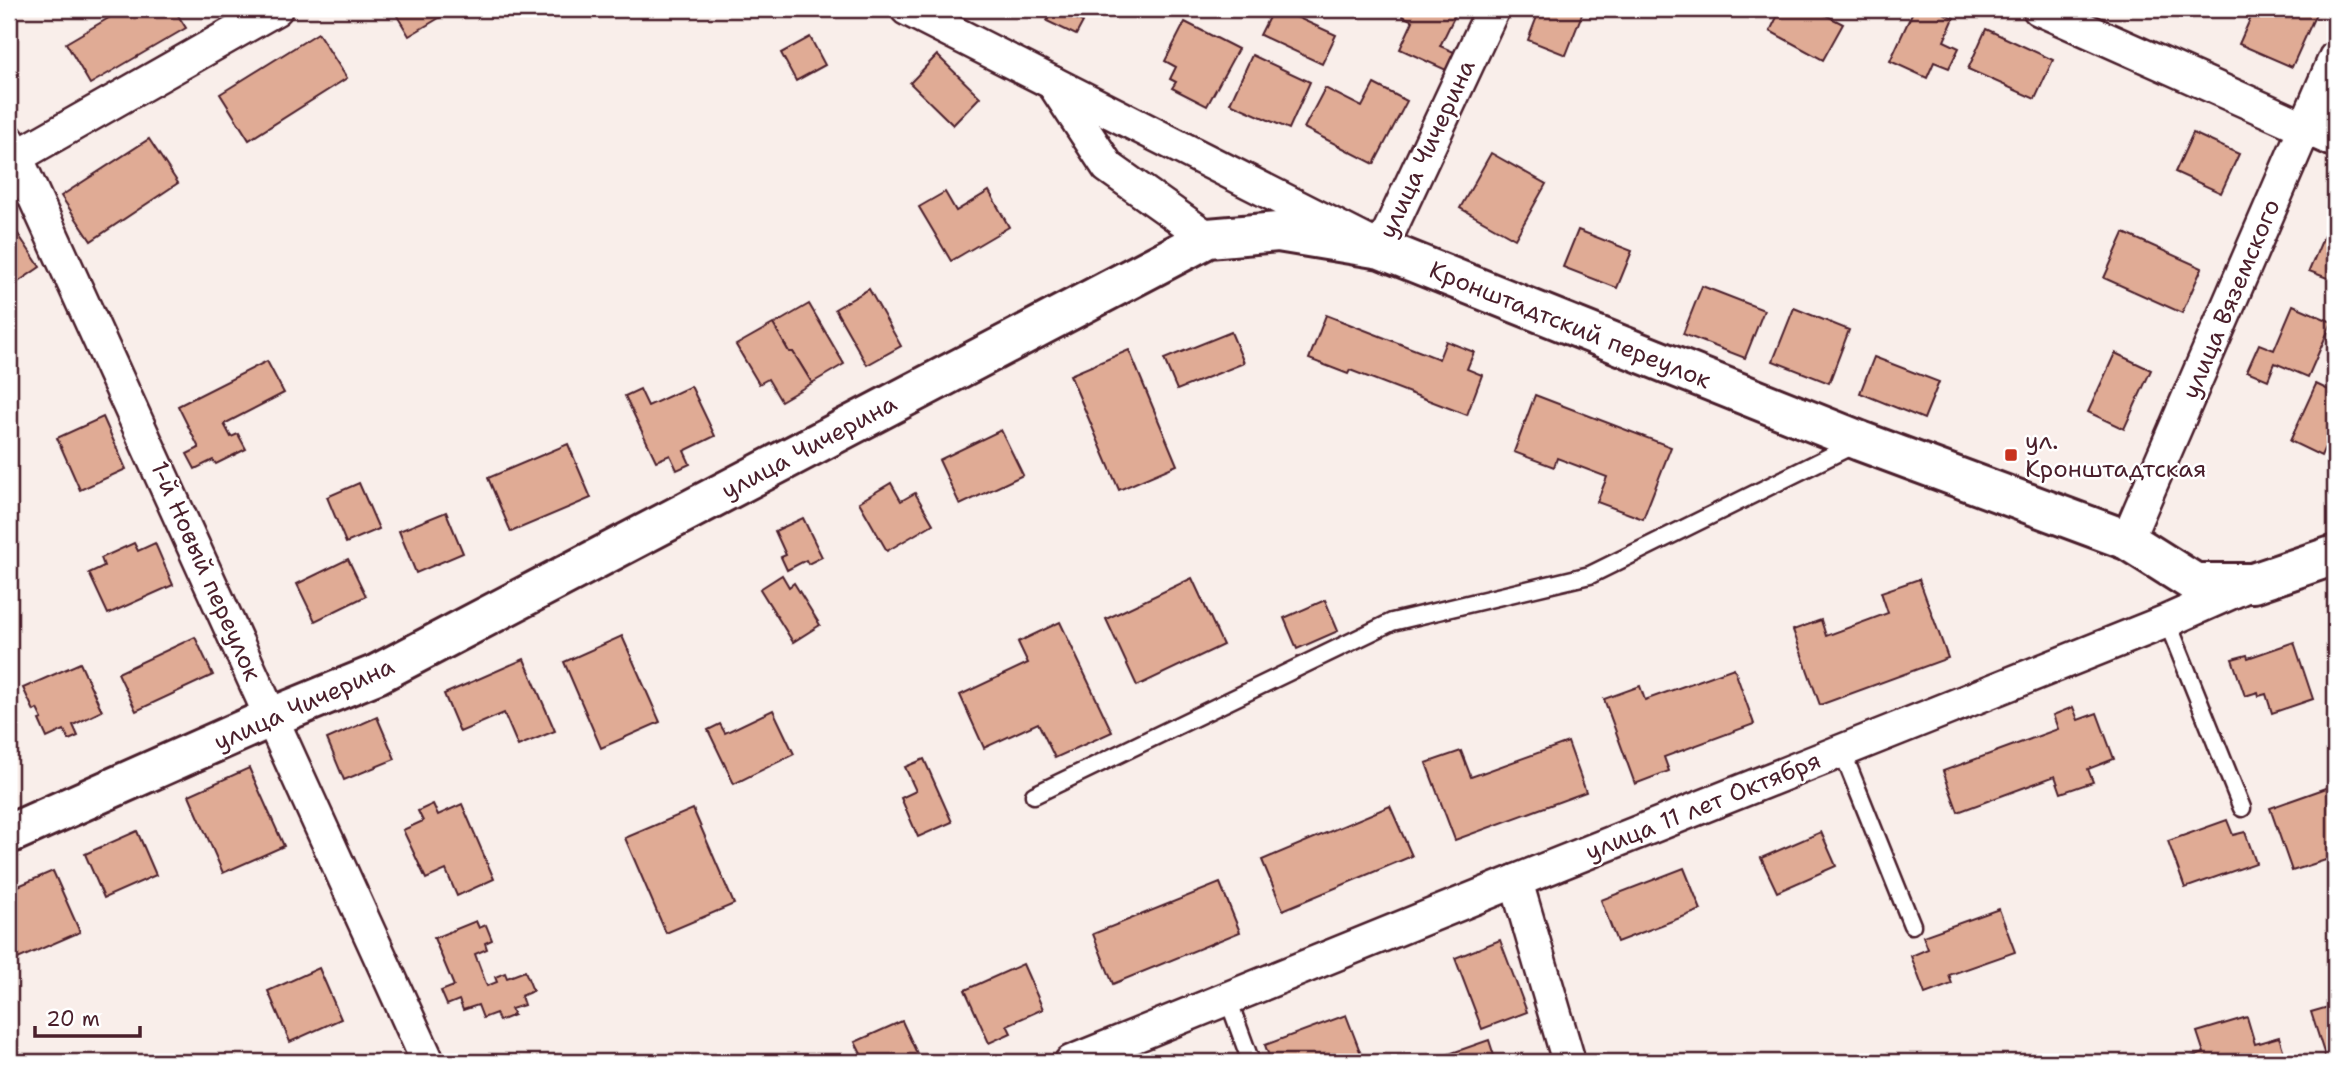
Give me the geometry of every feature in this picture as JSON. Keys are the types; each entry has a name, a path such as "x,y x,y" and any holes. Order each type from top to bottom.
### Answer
{"street":[{"path":"12,153 276,9"},
{"name":"Кронштадтский переулок","path":"907,9 1381,248 1860,441 2127,540 2195,583 2253,583"},
{"name":"улица Чичерина","path":"9,834 272,717 377,674 1208,237 1278,232 1381,248 1493,9"},
{"path":"2039,9 2335,141"},
{"name":"улица Вяземского","path":"2127,540 2335,58"},
{"path":"1053,82 1108,167 1208,237"},
{"name":"1-й Новый переулок","path":"12,153 428,1062"},
{"name":"улица 11 лет Октября","path":"1071,1062 2167,621 2253,583 2335,555"},
{"path":"1516,881 1569,1062"}],"lane":[{"path":"1034,795 1392,622 1590,575 1860,441"},
{"path":"2167,621 2242,808"},
{"path":"1842,751 1912,925"},
{"path":"1228,999 1251,1062"}],"building":[{"path":"124,9 174,9 186,28 90,84 66,43"},
{"path":"393,9 454,9 409,36"},
{"path":"1053,9 1093,9 1090,16 1078,10 1074,18 1083,22 1076,35 1047,21"},
{"path":"1273,9 1279,9 1336,35 1322,64 1260,35"},
{"path":"1404,9 1458,9 1440,46 1454,52 1446,70 1400,49 1413,21 1402,16"},
{"path":"1540,9 1584,9 1566,55 1528,40"},
{"path":"1781,9 1814,9 1843,24 1823,60 1770,31"},
{"path":"1914,9 1935,9 1954,18 1944,41 1959,48 1949,68 1934,62 1927,78 1890,61"},
{"path":"2240,9 2318,9 2292,67 2239,44 2252,15"},
{"path":"1185,22 1238,49 1207,106 1172,88 1176,82 1170,79 1176,67 1165,61"},
{"path":"1986,29 2053,60 2035,99 1968,69"},
{"path":"318,33 347,78 249,140 220,94"},
{"path":"810,37 825,65 796,81 781,53"},
{"path":"937,55 980,97 953,125 910,83"},
{"path":"1252,55 1310,82 1289,129 1230,103"},
{"path":"1374,84 1407,101 1374,164 1304,128 1325,88 1362,107"},
{"path":"2193,133 2239,154 2221,193 2175,172"},
{"path":"149,139 178,183 91,241 61,196"},
{"path":"1491,153 1546,184 1515,239 1460,208"},
{"path":"989,191 1009,227 951,261 919,207 945,192 956,211"},
{"path":"2335,210 2335,281 2309,271"},
{"path":"14,228 40,267 9,288 9,232"},
{"path":"1578,230 1632,251 1617,288 1563,267"},
{"path":"2124,233 2202,268 2182,313 2104,278"},
{"path":"1702,286 1764,310 1745,358 1683,334"},
{"path":"869,289 901,346 867,365 835,309"},
{"path":"809,304 844,364 812,383 773,325"},
{"path":"2293,305 2332,322 2308,377 2275,363 2268,380 2247,371 2259,344 2274,350"},
{"path":"1794,308 1849,330 1829,383 1773,361"},
{"path":"1326,315 1439,359 1446,341 1474,352 1467,369 1482,375 1467,415 1350,370 1348,374 1309,359"},
{"path":"773,324 812,383 781,401 768,379 759,384 736,345"},
{"path":"1231,332 1244,363 1177,390 1164,359"},
{"path":"1129,350 1177,465 1119,490 1070,375"},
{"path":"2115,353 2151,370 2124,429 2088,412"},
{"path":"1874,357 1939,382 1924,419 1860,393"},
{"path":"267,361 284,393 224,424 231,437 238,434 246,449 216,464 213,460 195,469 187,454 199,448 178,406"},
{"path":"2316,384 2335,393 2335,424 2321,456 2290,441"},
{"path":"691,386 715,436 684,451 690,464 677,470 670,455 656,461 625,396 640,389 648,406"},
{"path":"1535,395 1671,447 1643,519 1597,502 1607,477 1557,458 1554,467 1514,452"},
{"path":"103,417 126,469 80,490 57,438"},
{"path":"1001,430 1023,475 960,505 939,460"},
{"path":"568,444 591,498 511,532 488,478"},
{"path":"359,483 379,529 346,543 327,497"},
{"path":"891,483 901,501 915,493 933,524 887,551 859,502"},
{"path":"446,512 463,553 416,573 399,531"},
{"path":"803,518 822,557 808,564 806,560 787,570 781,557 786,555 775,531"},
{"path":"134,543 138,551 155,543 173,585 108,614 89,573 104,566 101,558"},
{"path":"348,559 366,596 315,621 297,584"},
{"path":"782,575 789,587 794,583 820,625 793,642 760,589"},
{"path":"1192,578 1223,645 1137,686 1106,619"},
{"path":"1919,579 1948,658 1820,705 1793,630 1821,620 1826,636 1888,613 1881,592"},
{"path":"1325,600 1338,631 1297,649 1284,618"},
{"path":"1060,622 1112,732 1055,758 1038,723 984,748 960,695 1028,663 1018,642"},
{"path":"622,636 660,722 601,748 564,662"},
{"path":"195,637 213,675 136,711 118,673"},
{"path":"2294,642 2313,699 2272,713 2266,694 2259,696 2258,692 2245,696 2232,659 2247,655 2248,658"},
{"path":"524,659 555,731 518,746 504,713 460,732 444,694"},
{"path":"80,663 102,711 73,725 78,736 69,740 64,730 47,738 39,720 42,719 37,709 34,711 23,688"},
{"path":"1734,668 1754,724 1664,757 1669,771 1635,784 1604,699 1640,686 1645,700"},
{"path":"2073,707 2078,720 2097,713 2114,759 2088,769 2093,782 2061,793 2055,776 1958,812 1943,771 2058,729 2053,715"},
{"path":"773,710 794,754 734,784 708,730 720,724 725,733"},
{"path":"377,717 395,759 344,780 327,739"},
{"path":"1568,742 1586,792 1455,840 1426,763 1461,751 1471,777"},
{"path":"924,759 952,822 918,837 901,798 916,791 905,767"},
{"path":"249,768 284,846 223,873 189,795"},
{"path":"2335,785 2335,857 2292,871 2270,808"},
{"path":"433,804 438,815 462,804 494,879 457,896 446,870 426,879 403,830 423,821 418,811"},
{"path":"1390,806 1412,856 1283,910 1262,860"},
{"path":"693,809 734,904 666,933 625,838"},
{"path":"2227,820 2233,835 2245,832 2256,863 2185,888 2168,841"},
{"path":"137,831 156,875 104,898 85,854"},
{"path":"1821,832 1836,866 1777,892 1761,858"},
{"path":"1684,868 1701,910 1617,942 1601,900"},
{"path":"53,871 80,932 11,962 9,890"},
{"path":"1220,883 1240,932 1113,984 1093,934"},
{"path":"1999,909 2015,952 1949,975 1952,984 1925,994 1911,956 1928,949 1923,936"},
{"path":"476,921 479,928 486,925 492,940 485,943 487,949 475,954 487,986 497,982 495,977 505,973 507,978 525,971 533,991 521,996 524,1005 511,1009 514,1015 499,1021 496,1013 483,1018 478,1005 463,1010 459,1000 447,1005 441,991 454,986 434,938"},
{"path":"1500,940 1527,1012 1482,1029 1455,958"},
{"path":"1023,964 1043,1009 1007,1025 1011,1033 989,1043 965,990"},
{"path":"319,968 341,1019 290,1042 268,991"},
{"path":"2335,1005 2335,1060 2327,1062 2311,1012"},
{"path":"1346,1015 1364,1062 1271,1062 1265,1045"},
{"path":"2247,1017 2255,1044 2279,1037 2287,1062 2177,1061 2204,1053 2197,1032"},
{"path":"902,1021 921,1062 865,1062 855,1042"},
{"path":"1489,1040 1496,1062 1426,1062"}],"place":[{"name":"ул. Кронштадтская","path":"2011,455"}]}
